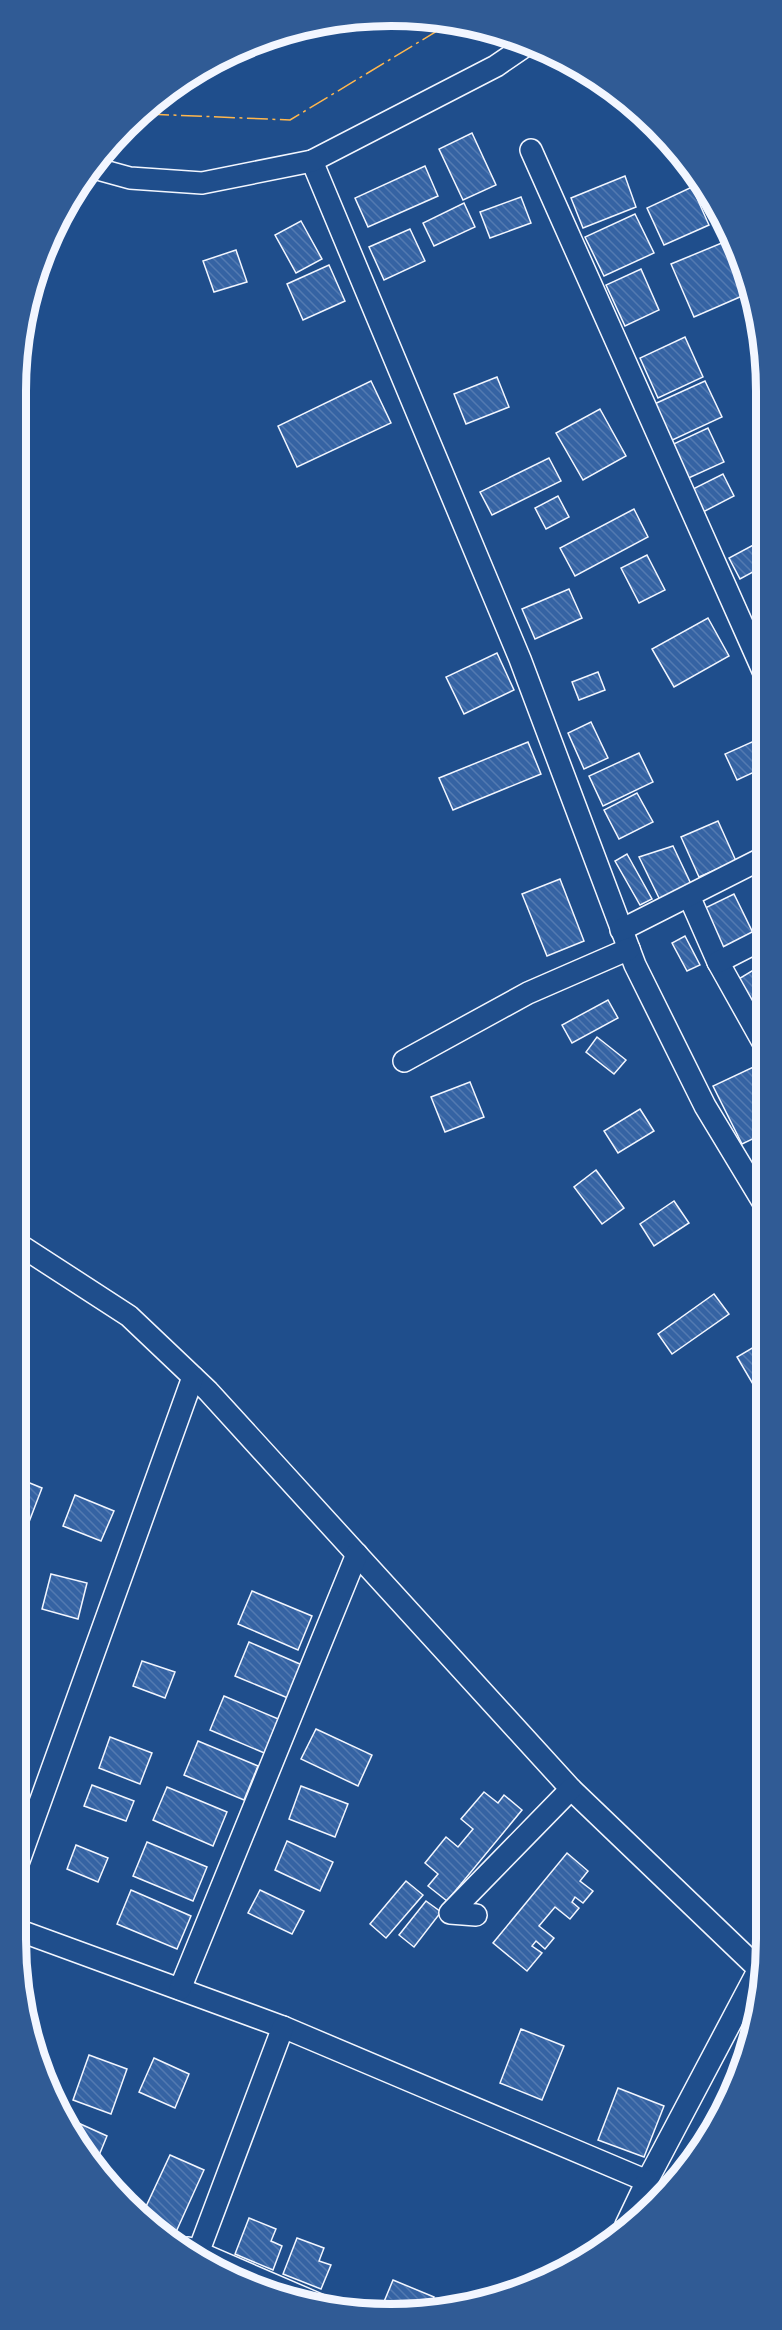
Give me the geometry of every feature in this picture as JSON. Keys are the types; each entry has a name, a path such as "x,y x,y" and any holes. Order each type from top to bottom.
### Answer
{"street":[{"path":"100,170 130,178 202,183 312,161 496,66 520,49"},
{"path":"531,150 756,655"},
{"path":"312,161 520,659 625,939 705,1106 756,1193"},
{"path":"404,1061 625,939 689,896 756,862"},
{"path":"689,896 718,962 756,1031"},
{"path":"718,962 756,943"},
{"path":"26,1249 129,1316 193,1377 571,1789 756,1966"},
{"path":"26,1841 193,1377"},
{"path":"180,1989 357,1554"},
{"path":"476,1915 450,1913 571,1789"},
{"path":"26,1933 283,2027 647,2181"},
{"path":"631,2215 753,1985"},
{"path":"194,2247 283,2027"},
{"path":"214,2259 272,2284"}],"building":[{"path":"472,133 496,185 463,200 439,149"},
{"path":"425,166 438,196 368,227 355,198"},
{"path":"625,176 636,207 583,228 571,198"},
{"path":"692,187 709,225 664,245 647,208"},
{"path":"521,197 531,223 490,238 480,212"},
{"path":"464,203 475,227 434,246 423,223"},
{"path":"635,214 654,253 604,276 585,237"},
{"path":"301,221 322,259 296,273 275,235"},
{"path":"410,229 425,261 384,280 369,247"},
{"path":"725,242 744,295 694,317 671,264"},
{"path":"236,250 247,282 214,292 203,261"},
{"path":"329,265 345,301 303,320 287,284"},
{"path":"641,269 659,310 625,326 606,285"},
{"path":"685,337 703,377 658,398 640,358"},
{"path":"497,377 509,407 466,424 454,394"},
{"path":"371,381 391,423 297,467 278,426"},
{"path":"705,381 722,417 666,443 650,406"},
{"path":"600,409 626,456 583,480 556,433"},
{"path":"708,428 724,462 682,481 667,447"},
{"path":"549,458 561,481 492,515 480,492"},
{"path":"723,474 734,496 703,512 691,490"},
{"path":"558,496 569,517 546,529 535,508"},
{"path":"634,509 648,537 575,576 560,548"},
{"path":"756,544 756,570 740,579 729,558"},
{"path":"647,555 665,590 639,603 621,568"},
{"path":"569,589 582,618 535,639 522,609"},
{"path":"708,618 729,656 674,687 652,649"},
{"path":"497,653 514,690 464,714 446,677"},
{"path":"598,672 605,690 579,700 572,682"},
{"path":"591,722 608,758 584,769 568,733"},
{"path":"756,740 756,771 737,780 725,754"},
{"path":"528,742 541,774 453,810 439,778"},
{"path":"639,753 653,782 603,806 589,776"},
{"path":"637,793 653,822 619,839 604,810"},
{"path":"718,821 736,861 699,877 681,837"},
{"path":"673,846 691,884 660,900 639,857"},
{"path":"627,854 652,899 640,905 615,861"},
{"path":"560,879 584,941 547,956 522,894"},
{"path":"734,894 754,935 723,950 703,909"},
{"path":"685,936 700,965 687,971 672,943"},
{"path":"756,968 756,1011 737,980"},
{"path":"608,1000 618,1018 572,1043 562,1025"},
{"path":"597,1037 626,1060 614,1074 586,1052"},
{"path":"756,1066 756,1137 742,1144 713,1086"},
{"path":"470,1082 484,1117 445,1132 431,1097"},
{"path":"640,1109 654,1131 618,1153 604,1131"},
{"path":"596,1170 624,1208 602,1224 574,1187"},
{"path":"674,1201 689,1223 654,1246 640,1224"},
{"path":"714,1294 729,1314 672,1354 658,1334"},
{"path":"756,1346 756,1389 737,1357"},
{"path":"26,1481 42,1488 29,1522 26,1521"},
{"path":"75,1495 114,1511 101,1541 63,1526"},
{"path":"51,1574 87,1583 78,1619 42,1609"},
{"path":"252,1591 312,1616 298,1650 238,1624"},
{"path":"249,1642 309,1668 295,1701 235,1676"},
{"path":"142,1661 175,1672 165,1698 133,1686"},
{"path":"224,1696 283,1721 269,1755 210,1730"},
{"path":"316,1729 372,1755 358,1786 301,1759"},
{"path":"110,1737 152,1753 140,1784 99,1768"},
{"path":"198,1741 258,1766 244,1800 184,1775"},
{"path":"92,1785 134,1801 126,1821 84,1806"},
{"path":"301,1786 348,1804 335,1837 289,1819"},
{"path":"167,1787 227,1812 213,1846 153,1820"},
{"path":"484,1792 498,1803 504,1795 522,1810 447,1901 428,1886 438,1874 425,1863 446,1837 458,1847 473,1829 461,1819"},
{"path":"287,1841 333,1862 320,1891 275,1870"},
{"path":"147,1842 207,1867 193,1901 133,1876"},
{"path":"76,1845 108,1858 98,1882 67,1869"},
{"path":"567,1853 588,1871 580,1881 593,1891 583,1903 575,1897 572,1902 579,1908 570,1919 555,1907 539,1926 554,1938 545,1949 536,1941 532,1946 542,1953 527,1971 493,1943"},
{"path":"406,1881 423,1895 386,1938 370,1924"},
{"path":"131,1890 191,1916 177,1949 117,1924"},
{"path":"260,1890 304,1911 292,1934 248,1913"},
{"path":"426,1901 441,1912 414,1947 399,1935"},
{"path":"521,2029 564,2046 542,2100 500,2083"},
{"path":"89,2055 127,2069 111,2114 73,2100"},
{"path":"154,2058 189,2074 175,2108 139,2092"},
{"path":"618,2088 664,2106 644,2157 598,2140"},
{"path":"73,2121 107,2136 98,2158"},
{"path":"170,2155 204,2170 176,2232 162,2224 145,2209"},
{"path":"249,2218 276,2229 271,2241 282,2246 273,2270 235,2254"},
{"path":"297,2238 324,2248 319,2261 331,2265 321,2289 283,2274"},
{"path":"393,2280 434,2297 432,2302 383,2304"}],"power":[{"path":"152,114 290,120 440,29"}]}
